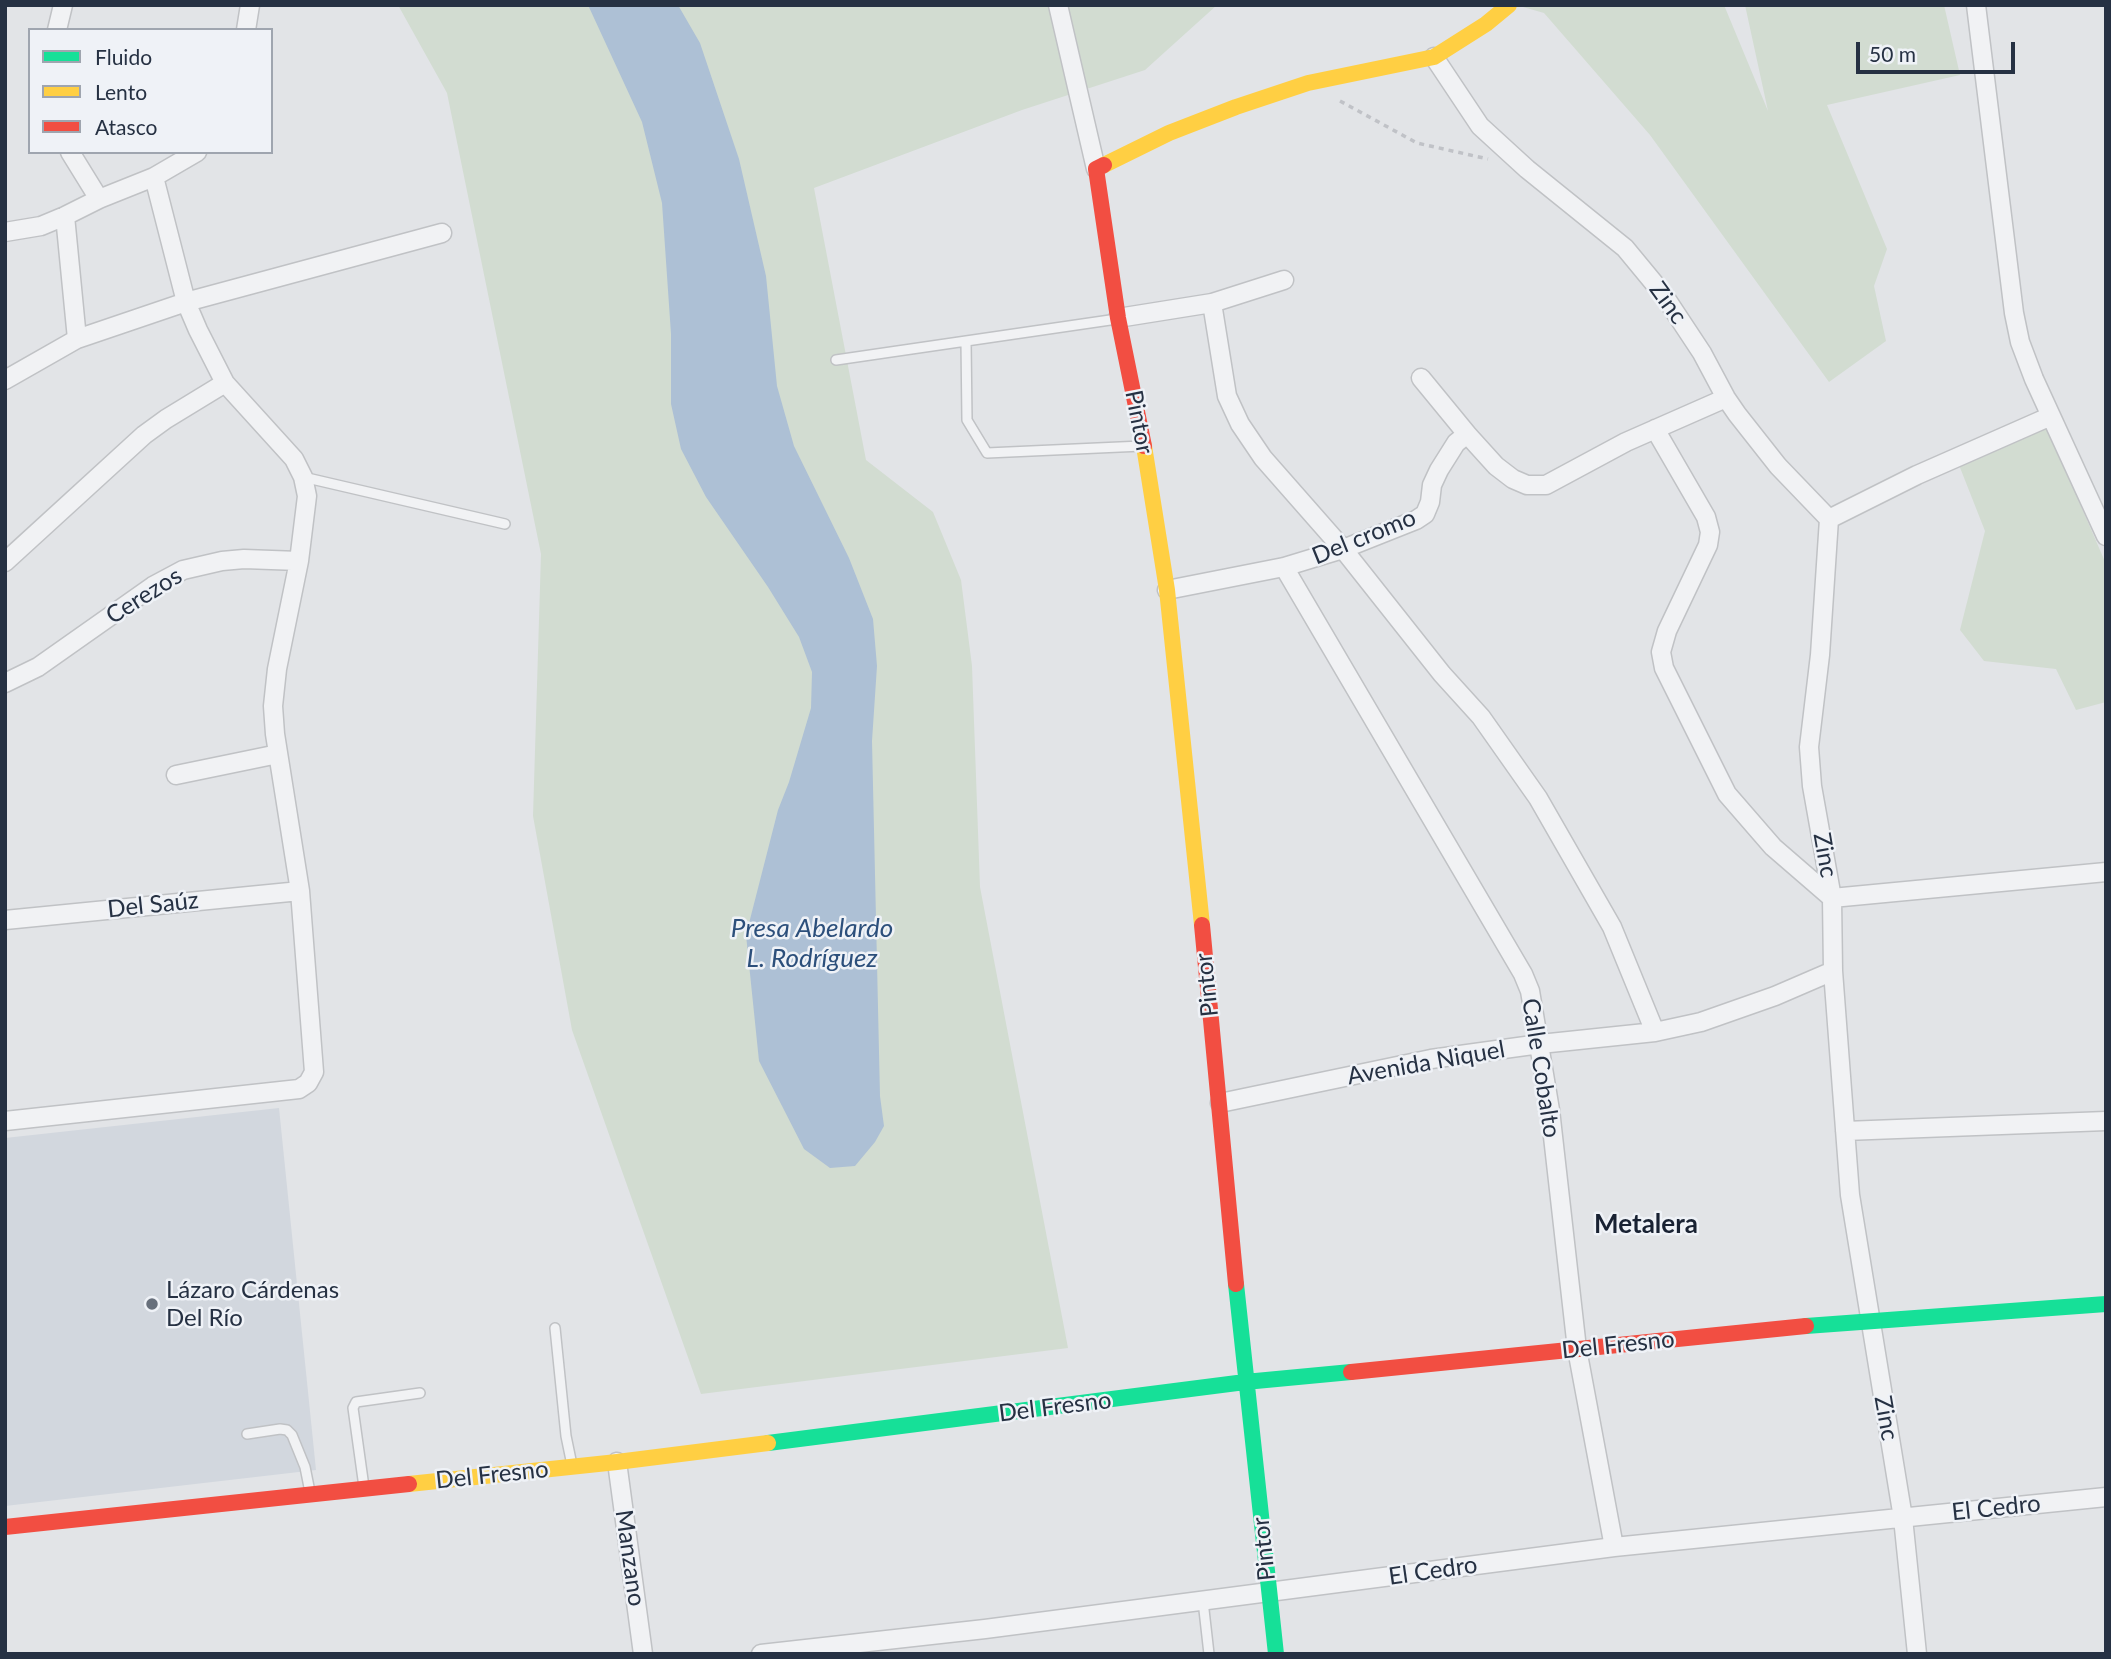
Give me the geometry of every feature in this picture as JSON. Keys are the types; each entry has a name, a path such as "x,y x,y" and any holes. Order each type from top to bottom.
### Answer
{"street":[{"path":"57,28 63,5"},
{"path":"246,28 250,5"},
{"path":"1058,5 1096,169 1169,133 1308,83 1434,57 1486,24 1509,5"},
{"path":"1976,5 2014,313 2020,342 2106,536"},
{"name":"Zinc","path":"1434,57 1480,126 1527,169 1625,248 1663,294 1702,353 1726,398 1778,466 1829,519 1821,655 1809,747 1812,786 1832,898 1833,971 1854,1222 1903,1518 1917,1654"},
{"path":"71,154 99,199"},
{"path":"5,232 41,226 154,177 194,154"},
{"name":"Pintor","path":"1096,169 1118,318 1144,446 1167,590 1220,1103 1245,1382 1276,1654"},
{"path":"5,1121 299,1089 308,1083 314,1072 300,891 273,706 277,669 299,561 307,496 303,477 294,459 225,383 198,330 186,302 154,177"},
{"path":"65,216 77,340"},
{"path":"5,380 77,340 186,302 442,233"},
{"path":"1118,318 1212,303 1284,280"},
{"path":"1212,303 1227,396 1233,411 1263,458 1343,549 1441,674 1481,718 1538,798 1612,927 1655,1032"},
{"path":"1421,378 1496,466 1513,479 1527,485 1546,485 1626,442 1726,398"},
{"path":"5,562 144,435 225,383"},
{"path":"1829,519 1917,475 2051,416"},
{"path":"1655,429 1706,517 1710,532 1708,545 1667,631 1661,652 1664,668 1727,794 1773,847 1832,898 2106,872"},
{"name":"Del cromo","path":"1167,590 1284,567 1343,549 1416,520 1424,514 1430,502 1432,485 1439,470 1456,443 1467,434"},
{"name":"Cerezos","path":"5,683 38,667 153,586 183,570 244,559 299,561"},
{"name":"Calle Cobalto","path":"1284,567 1531,991 1540,1044 1577,1349 1614,1546"},
{"path":"176,775 278,754"},
{"name":"Del Saúz","path":"5,920 300,891"},
{"name":"Avenida Niquel","path":"1220,1103 1432,1059 1655,1032 1701,1022 1775,996 1833,971"},
{"path":"1845,1131 2106,1121"},
{"name":"Del Fresno","path":"5,1528 617,1462 1245,1382 1870,1320 2106,1304"},
{"name":"Manzano","path":"617,1462 643,1654"},
{"name":"El Cedro","path":"761,1654 972,1631 1614,1546 2106,1497"}],"lane":[{"path":"836,360 1118,318"},
{"path":"966,341 967,420 987,453 1144,446"},
{"path":"303,477 505,524"},
{"path":"555,1328 566,1436 572,1467"},
{"path":"365,1489 354,1408 356,1402 420,1393"},
{"path":"247,1434 287,1430 292,1435 305,1467 310,1494"},
{"path":"1203,1601 1209,1654"}],"path":[{"path":"1308,83 1417,143 1491,160"}],"shaded area":[{"path":"398,5 1217,5 1145,70 1022,110 814,188 866,460 933,512 961,580 972,666 980,887 1068,1348 701,1394 572,1030 533,816 541,554 447,93"},
{"path":"1516,5 1724,5 1768,111 1745,5 1944,5 1960,75 1827,105 1887,249 1874,286 1886,341 1829,382 1650,135 1544,13"},
{"path":"2046,425 2106,564 2106,702 2076,710 2056,669 1984,661 1960,630 1985,531 1959,465"},
{"name":"Lázaro Cárdenas Del Río","path":"279,1108 316,1470 5,1506 5,1138"}],"water":[{"name":"Presa Abelardo L. Rodríguez","path":"588,5 678,5 700,43 739,159 766,276 777,386 794,446 849,558 873,619 877,666 872,741 880,1096 884,1126 875,1142 855,1166 830,1168 804,1149 759,1061 746,935 778,810 811,708 812,672 799,637 706,497 681,449 671,404 671,334 662,203 642,122"}],"traffic: fast":[{"path":"1236,1284 1276,1654"},
{"path":"1806,1326 2106,1304"},
{"path":"768,1443 1245,1382 1351,1372"}],"traffic: slow":[{"path":"1104,165 1169,133 1308,83 1434,57 1486,24 1509,5"},
{"path":"1144,446 1167,590 1202,925"},
{"path":"409,1484 768,1443"}],"traffic: jam":[{"path":"1104,165 1096,169 1118,318 1144,446"},
{"path":"1202,925 1236,1284"},
{"path":"1351,1372 1806,1326"},
{"path":"5,1527 409,1484"}],"place":[{"name":"Lázaro Cárdenas Del Río","path":"152,1304"}],"district":[{"name":"Metalera","path":"1646,1225"}]}
